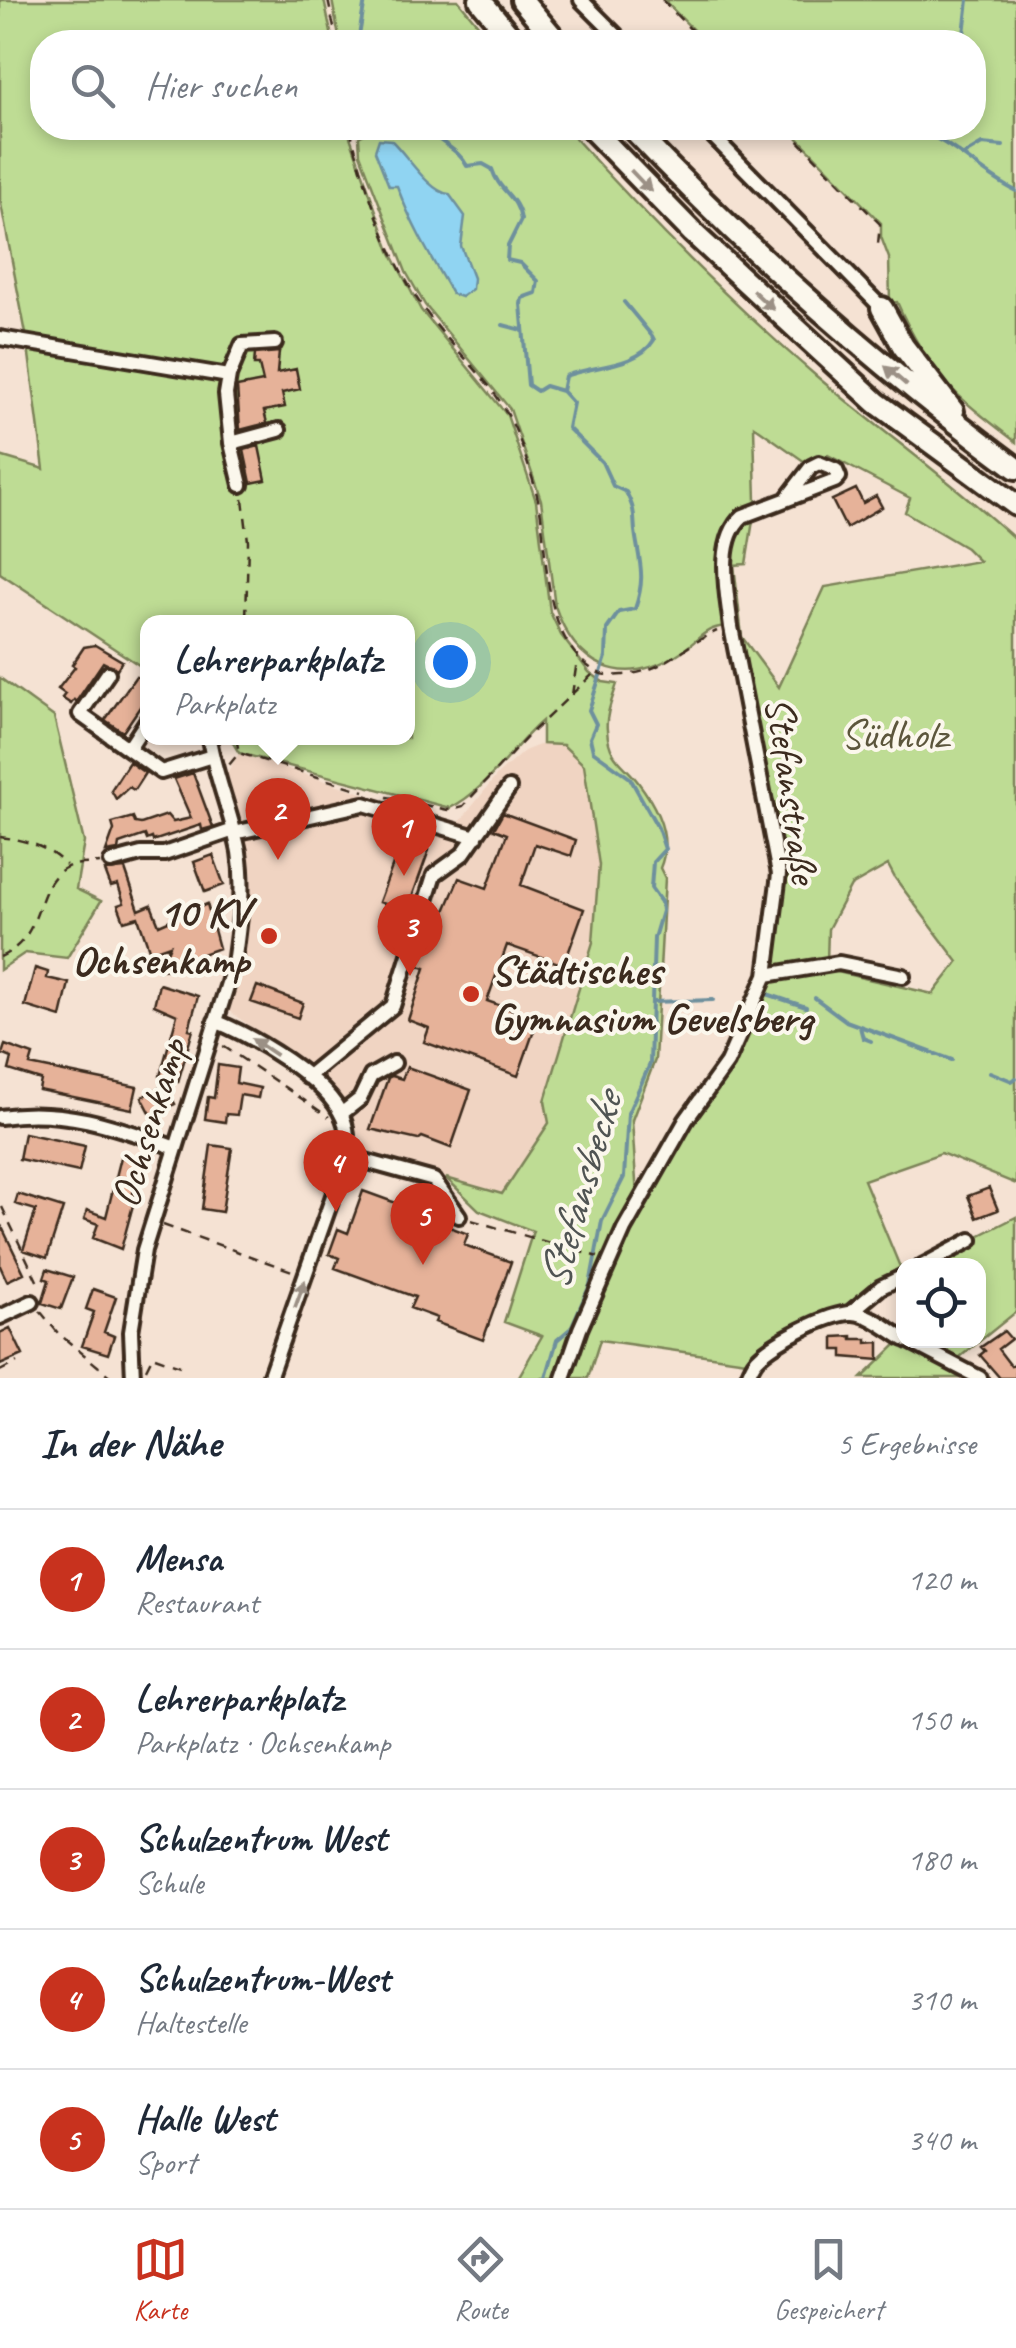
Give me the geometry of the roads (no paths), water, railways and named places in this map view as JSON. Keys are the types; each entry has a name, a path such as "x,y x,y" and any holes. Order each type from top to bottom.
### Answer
{"highway":[{"path":"480,0 504,30"},
{"path":"522,0 547,30"},
{"path":"602,140 720,259 878,403 1016,505"},
{"path":"643,140 803,296 909,387 1016,468"},
{"path":"882,308 904,346 972,436"},
{"path":"995,490 1016,520"}],"street":[{"path":"581,0 611,30"},
{"path":"717,140 882,308"},
{"path":"0,338 229,376"},
{"path":"241,485 231,443 226,394 229,376 242,345 274,343"},
{"path":"231,443 280,430"},
{"name":"Stefanstraße","path":"563,1378 624,1229 686,1120 727,1063 766,975 778,874 726,585 731,529 744,516 788,496"},
{"name":"Ochsenkamp","path":"108,673 80,714 161,772 211,750 234,832 242,889 234,964 152,1221 135,1293 131,1332 133,1378"},
{"path":"128,748 140,731"},
{"path":"306,1077 393,1006 434,875 462,854 510,788"},
{"path":"111,862 141,854 164,854 234,832 364,804 476,836"},
{"path":"766,975 840,963 903,976"},
{"path":"214,1021 258,1042 306,1077 332,1099 343,1118 348,1156 269,1378"},
{"path":"343,1118 360,1098 371,1076 394,1062"},
{"path":"0,1117 65,1114 176,1148"},
{"path":"348,1156 434,1180 459,1216"},
{"path":"937,1258 971,1240"},
{"path":"747,1378 755,1360 782,1341 850,1312 896,1280"},
{"path":"0,1317 32,1302"},
{"path":"850,1312 865,1316 896,1335"},
{"path":"921,1348 980,1378"}],"water":[{"path":"379,140 391,140 426,180 449,194 465,216 461,246 473,278 472,289 461,297 452,294 415,228 397,186 389,186 375,151"}],"waterway":[{"name":"Stefansbecke","path":"360,30 365,0"},
{"path":"964,30 968,0"},
{"name":"Stefansbecke","path":"440,140 467,166 483,164 492,169 516,205 521,220 508,246 507,260 520,263 538,281 536,293 522,298 521,304 528,385 537,391 545,386 562,391 573,403 568,428 602,462 613,486 626,492 630,500 641,566 635,609 619,612 607,629 606,657 589,710 596,724 590,738 593,751 630,778 658,828 665,849 653,862 651,888 662,911 654,938 650,1064 628,1113 624,1177 602,1221 590,1285 571,1328 557,1340 546,1378"},
{"path":"940,140 1016,191"},
{"path":"965,154 982,144 1003,146"},
{"path":"562,391 565,376 625,361 654,340 624,302"},
{"path":"503,325 522,330"},
{"path":"764,993 806,1007"},
{"path":"815,998 846,1021 952,1060"},
{"path":"653,1002 713,1000"},
{"path":"860,1027 863,1038 871,1041"},
{"path":"990,1072 1012,1081 1016,1078"}],"place":[{"name":"Lehrerparkplatz","path":"278,860"},
{"name":"Mensa","path":"404,876"},
{"name":"10 KV Ochsenkamp","path":"269,936"},
{"name":"Schulzentrum West","path":"410,976"},
{"name":"Städtisches Gymnasium Gevelsberg","path":"471,994"},
{"name":"Schulzentrum-West","path":"336,1212"},
{"name":"Halle West","path":"423,1265"}],"park label":[{"name":"Südholz","path":"894,734"}]}
